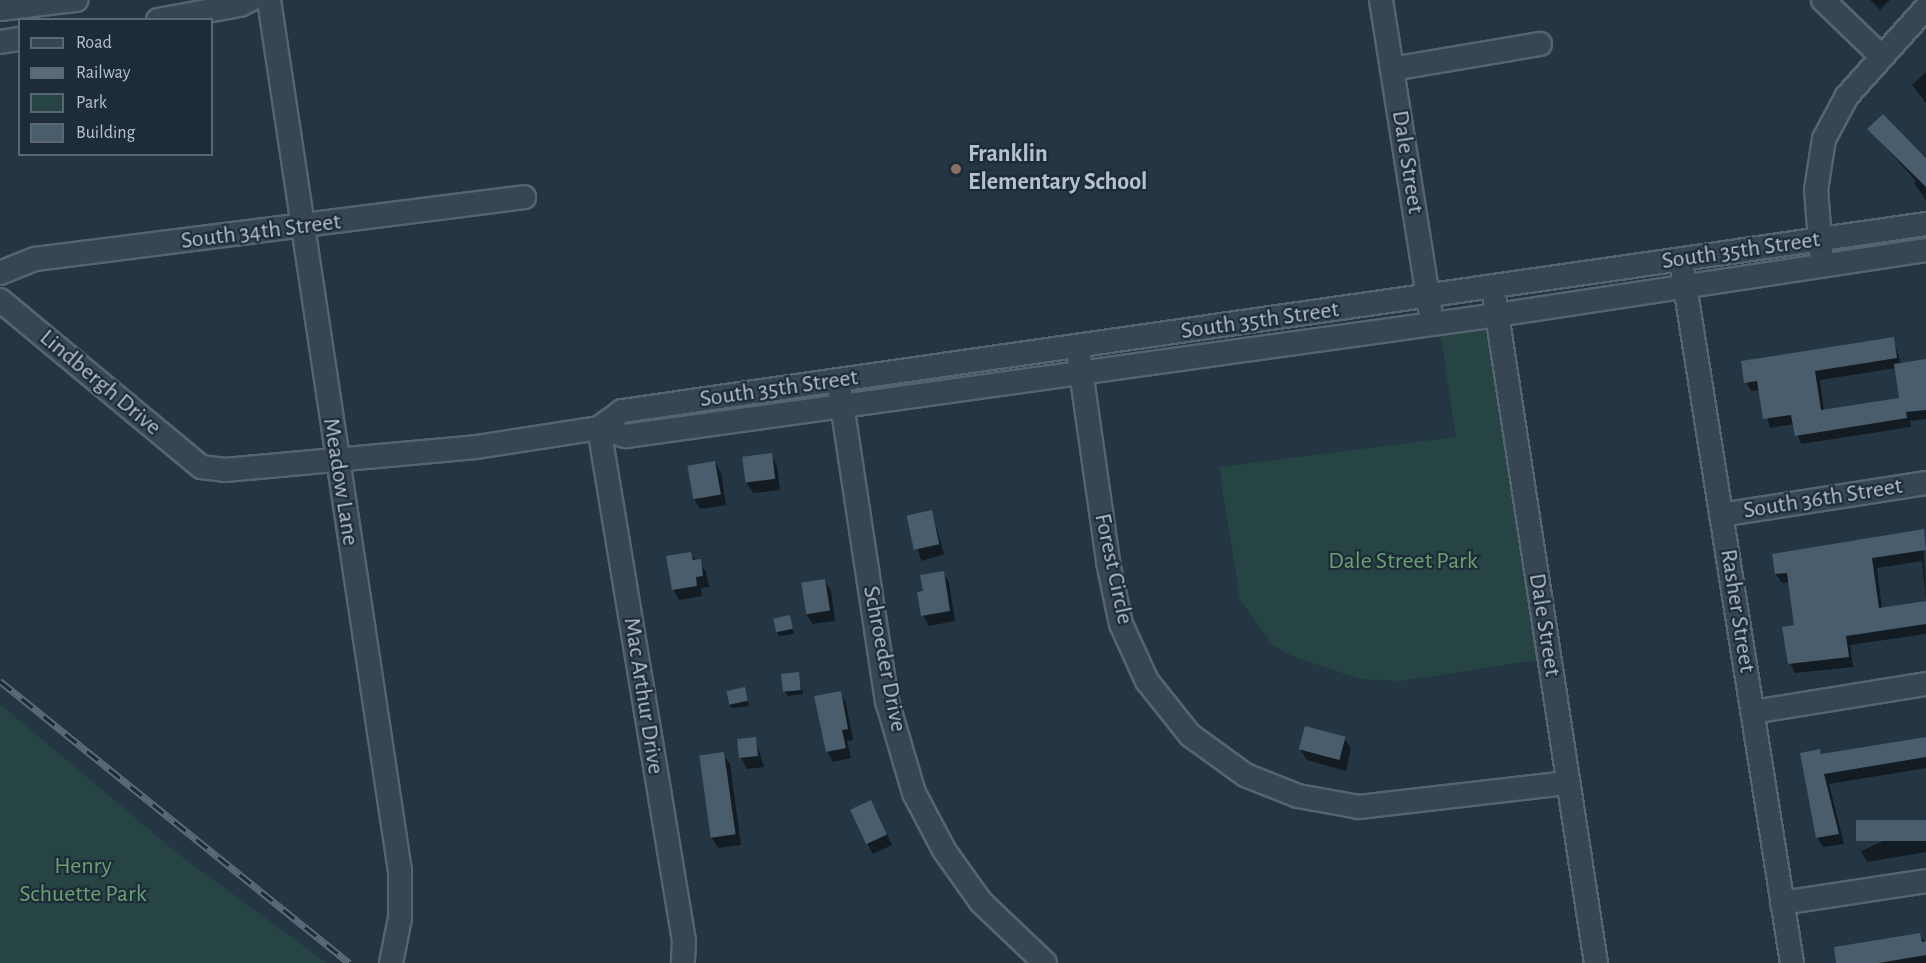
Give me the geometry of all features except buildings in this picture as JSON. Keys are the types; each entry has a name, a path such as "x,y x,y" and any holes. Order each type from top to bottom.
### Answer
{"street":[{"path":"0,9 76,0"},
{"path":"169,18 240,5 250,0"},
{"name":"Meadow Lane","path":"268,0 400,871 400,918 391,963"},
{"name":"Dale Street","path":"1381,0 1432,324"},
{"path":"1822,0 1881,56"},
{"path":"1822,266 1816,190 1824,139 1847,96 1926,8"},
{"path":"0,42 18,39"},
{"path":"1392,69 1540,44"},
{"name":"South 34th Street","path":"0,273 34,259 302,228 524,197"},
{"name":"South 35th Street","path":"599,428 622,411 1926,224"},
{"name":"South 35th Street","path":"201,467 225,470 476,447 599,428 626,436 1497,315 1926,250"},
{"name":"Rasher Street","path":"1682,260 1684,286 1792,963"},
{"name":"Dale Street","path":"1493,287 1596,963"},
{"name":"Lindbergh Drive","path":"0,300 201,467"},
{"name":"Forest Circle","path":"1077,347 1108,562 1121,624 1147,681 1190,735 1245,775 1298,796 1359,807 1569,783"},
{"name":"Schroeder Drive","path":"838,381 886,700 914,793 944,850 981,902 1045,963"},
{"name":"Mac Arthur Drive","path":"599,428 684,941 675,962"},
{"name":"South 36th Street","path":"1721,515 1926,483"},
{"path":"1753,712 1926,684"},
{"path":"1782,903 1926,881"}],"green space":[{"name":"Dale Street Park","path":"1480,326 1489,335 1538,660 1401,681 1359,679 1292,656 1272,644 1240,600 1219,467 1456,437 1440,331"},
{"name":"Henry Schuette Park","path":"0,704 177,853 327,963 0,963"}],"railway":[{"path":"0,681 350,963"}],"place":[{"name":"Franklin Elementary School","path":"956,169"}]}
